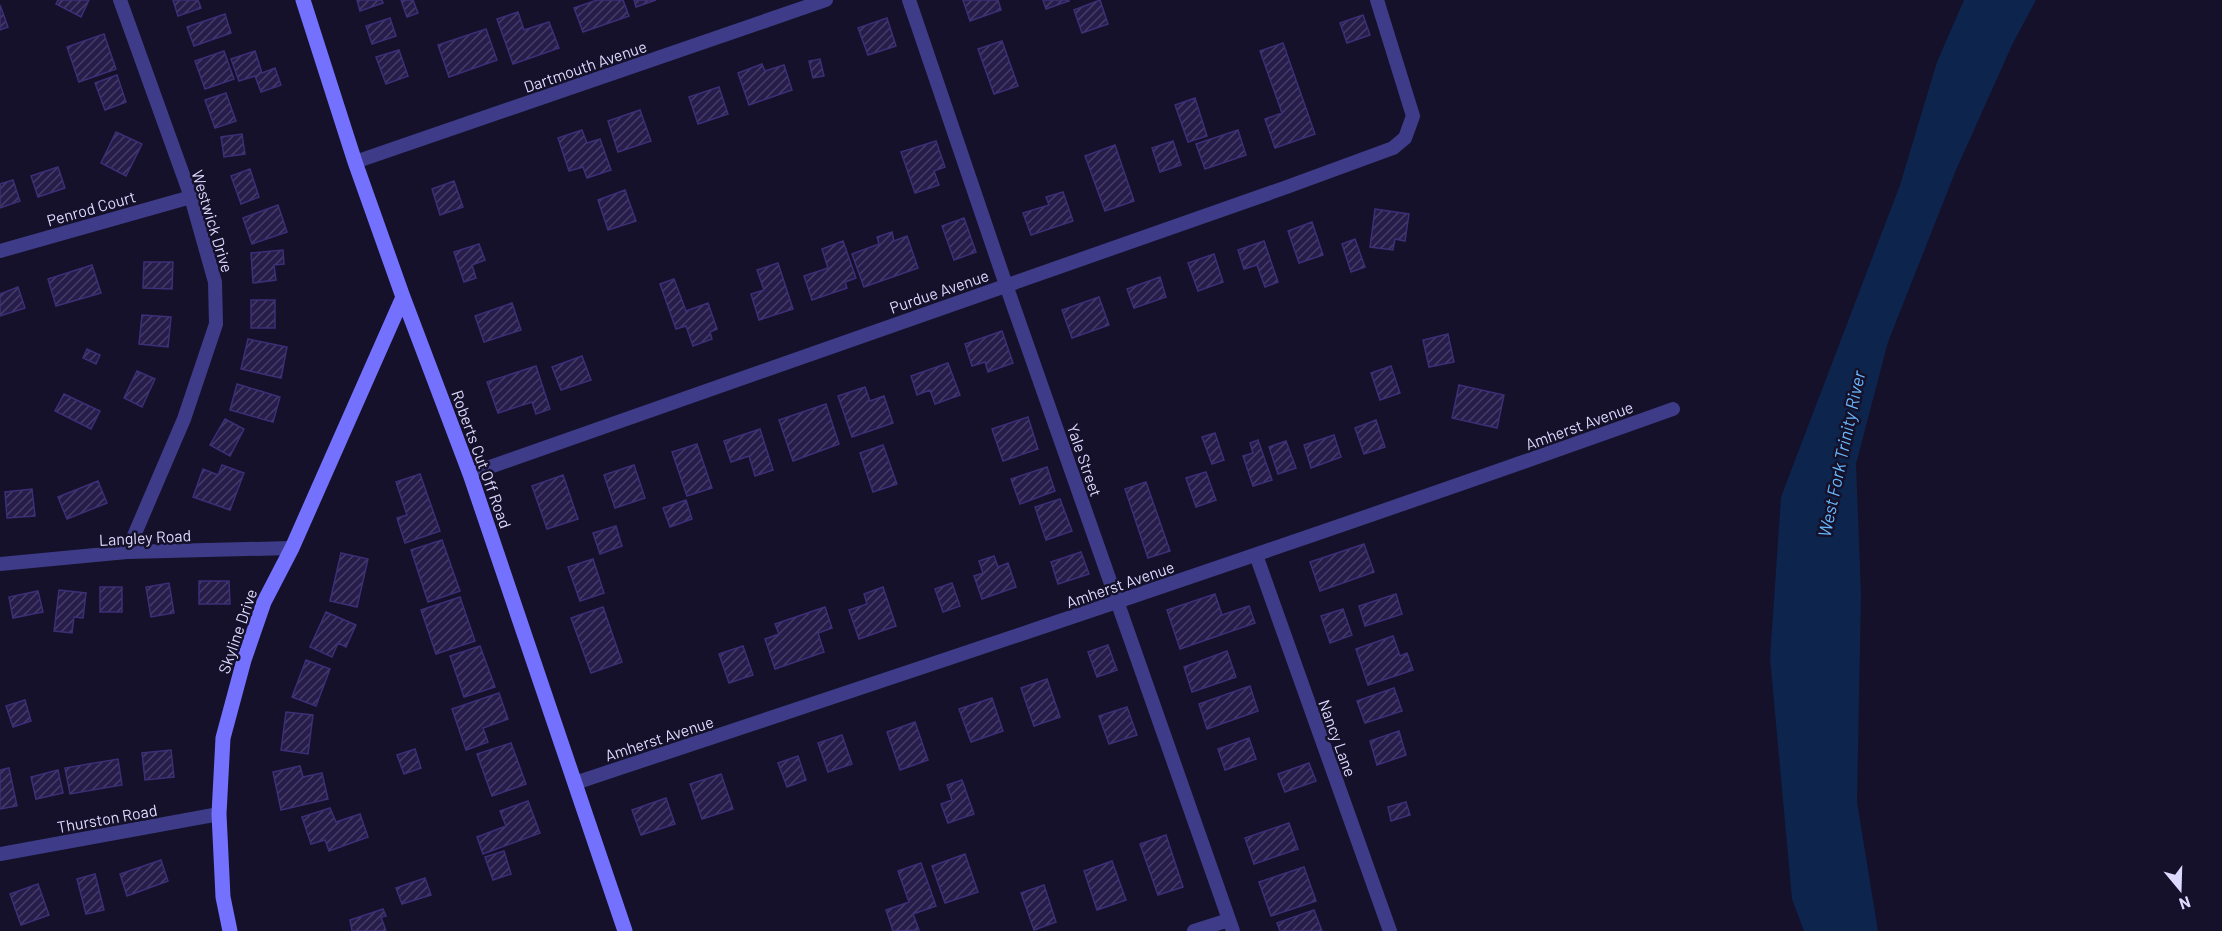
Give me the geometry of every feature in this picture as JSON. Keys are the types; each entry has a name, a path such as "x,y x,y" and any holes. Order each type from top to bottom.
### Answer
{"street":[{"name":"Westwick Drive","path":"120,0 191,197 215,282 216,324 184,419 127,552"},
{"name":"Roberts Cut Off Road","path":"303,0 355,162 470,474 626,931"},
{"name":"Dartmouth Avenue","path":"355,162 826,0"},
{"name":"Yale Street","path":"909,0 1006,285 1231,925"},
{"name":"Purdue Avenue","path":"470,474 1393,148 1405,138 1413,116 1377,0"},
{"name":"Penrod Court","path":"0,251 191,197"},
{"name":"Skyline Drive","path":"230,931 223,897 219,814 223,738 244,660 264,602 292,548 403,297"},
{"name":"Amherst Avenue","path":"575,783 1118,603 1673,409"},
{"name":"Langley Road","path":"0,564 127,552 292,548"},
{"name":"Nancy Lane","path":"1256,555 1390,931"},
{"name":"Thurston Road","path":"0,854 219,814"},
{"path":"1194,931 1231,925"}],"water":[{"name":"West Fork Trinity River","path":"1964,0 2036,0 2013,43 1956,170 1888,342 1856,464 1861,594 1857,802 1878,931 1804,931 1792,899 1770,658 1781,497 1900,185 1937,62"}],"building":[{"path":"58,0 89,0 81,17 56,4"},
{"path":"173,0 198,0 201,8 178,16"},
{"path":"357,0 382,0 383,3 360,11"},
{"path":"401,0 413,0 418,13 407,17"},
{"path":"597,0 623,0 629,16 583,32 574,8"},
{"path":"634,0 656,0 636,7"},
{"path":"963,0 998,0 1001,10 970,21"},
{"path":"1043,0 1068,0 1069,1 1046,9"},
{"path":"1100,0 1108,24 1082,33 1074,10"},
{"path":"0,5 8,27 0,30"},
{"path":"518,12 524,30 549,22 559,48 513,64 497,19"},
{"path":"225,14 231,33 194,46 187,27"},
{"path":"1363,15 1370,35 1347,43 1340,23"},
{"path":"390,18 396,36 372,44 366,26"},
{"path":"887,18 896,46 868,55 858,28"},
{"path":"486,29 497,60 449,77 438,45"},
{"path":"104,34 116,69 79,82 67,47"},
{"path":"1002,41 1018,86 994,94 978,49"},
{"path":"1283,43 1315,134 1275,148 1265,119 1282,113 1260,51"},
{"path":"399,50 408,76 386,84 376,57"},
{"path":"224,51 234,79 205,89 195,61"},
{"path":"255,51 262,73 275,68 281,85 261,92 255,76 239,81 231,59"},
{"path":"820,59 824,76 813,78 809,61"},
{"path":"762,64 765,71 784,65 792,90 749,105 738,73"},
{"path":"117,75 126,102 105,110 95,83"},
{"path":"719,87 728,114 698,124 689,97"},
{"path":"226,93 236,121 215,128 205,100"},
{"path":"1195,98 1207,136 1188,142 1175,105"},
{"path":"640,110 651,141 618,152 608,121"},
{"path":"582,130 587,143 600,139 611,170 587,178 583,167 569,171 558,138"},
{"path":"1238,130 1246,155 1205,169 1196,144"},
{"path":"116,132 142,144 126,176 101,163"},
{"path":"242,134 245,154 224,157 221,137"},
{"path":"936,141 945,167 934,171 939,185 915,193 901,152"},
{"path":"1173,141 1181,165 1160,172 1152,148"},
{"path":"1115,145 1134,201 1105,211 1085,156"},
{"path":"58,167 65,188 38,197 31,176"},
{"path":"250,169 259,197 241,204 231,176"},
{"path":"13,180 20,201 0,208 0,184"},
{"path":"454,181 463,207 440,215 432,189"},
{"path":"625,190 636,221 608,230 598,200"},
{"path":"1063,192 1073,221 1031,235 1023,213 1049,205 1046,197"},
{"path":"278,205 287,232 252,244 243,218"},
{"path":"1375,209 1409,214 1405,241 1395,239 1393,250 1370,247"},
{"path":"964,218 976,252 954,260 942,226"},
{"path":"1312,222 1323,255 1299,263 1288,231"},
{"path":"892,232 894,241 907,236 918,268 864,287 852,254 879,244 877,237"},
{"path":"1355,239 1365,267 1351,272 1342,244"},
{"path":"843,241 856,278 845,282 847,288 812,300 804,276 828,268 822,249"},
{"path":"1264,241 1278,282 1265,287 1257,265 1244,269 1238,250"},
{"path":"479,244 485,260 472,265 476,278 464,282 454,252"},
{"path":"283,250 284,264 274,265 276,280 253,283 251,253"},
{"path":"1214,254 1223,282 1198,291 1188,263"},
{"path":"144,262 173,262 172,289 143,288"},
{"path":"778,263 793,309 759,320 751,294 764,290 757,270"},
{"path":"92,265 101,293 56,306 48,279"},
{"path":"1160,277 1166,297 1134,308 1127,289"},
{"path":"674,279 686,311 708,303 717,329 710,332 712,339 693,346 686,326 676,329 660,284"},
{"path":"18,287 25,308 0,316 0,294"},
{"path":"1099,297 1109,325 1072,338 1062,310"},
{"path":"251,300 275,300 275,328 251,328"},
{"path":"512,303 521,330 484,342 475,316"},
{"path":"142,315 171,317 168,347 139,344"},
{"path":"1002,331 1013,363 988,372 985,362 972,366 965,344"},
{"path":"1448,334 1454,362 1429,367 1423,340"},
{"path":"248,339 287,347 281,378 241,369"},
{"path":"87,349 100,355 96,364 83,358"},
{"path":"582,356 591,380 561,390 552,367"},
{"path":"948,363 960,395 935,404 930,390 917,395 911,376"},
{"path":"536,366 550,409 536,414 532,402 498,413 487,382"},
{"path":"1391,366 1400,393 1380,400 1371,373"},
{"path":"137,371 155,379 142,407 124,398"},
{"path":"237,384 280,397 273,422 230,410"},
{"path":"1459,385 1504,395 1497,428 1452,418"},
{"path":"865,387 870,401 884,396 893,423 852,437 838,396"},
{"path":"64,394 100,411 91,429 55,411"},
{"path":"826,404 839,444 793,461 779,420"},
{"path":"1028,417 1038,449 1003,461 992,429"},
{"path":"225,419 244,429 230,456 210,445"},
{"path":"1376,420 1385,447 1364,454 1355,428"},
{"path":"760,429 773,470 755,476 749,456 731,462 724,441"},
{"path":"1215,433 1224,460 1212,464 1202,437"},
{"path":"1334,435 1341,457 1311,468 1304,445"},
{"path":"1258,440 1272,480 1253,486 1243,456 1253,453 1250,443"},
{"path":"1286,441 1296,468 1278,474 1269,447"},
{"path":"697,444 712,488 687,496 672,452"},
{"path":"883,445 897,484 873,492 860,453"},
{"path":"222,465 244,473 230,510 193,497 203,469 218,475"},
{"path":"634,465 645,498 615,508 604,475"},
{"path":"1047,467 1055,491 1020,504 1011,479"},
{"path":"1206,472 1216,500 1196,507 1186,478"},
{"path":"420,474 440,531 405,543 397,518 407,515 396,482"},
{"path":"563,475 578,519 547,529 532,486"},
{"path":"98,481 107,503 67,519 58,497"},
{"path":"1146,482 1170,551 1148,558 1125,489"},
{"path":"32,489 35,516 7,518 5,492"},
{"path":"1060,499 1072,531 1046,540 1035,507"},
{"path":"686,500 692,519 670,527 663,508"},
{"path":"616,526 622,546 600,554 593,533"},
{"path":"442,540 460,591 428,602 411,550"},
{"path":"1364,544 1374,572 1320,591 1310,562"},
{"path":"1081,552 1089,574 1058,584 1051,562"},
{"path":"341,553 368,559 357,607 330,601"},
{"path":"994,556 998,567 1008,563 1016,587 982,599 974,576 983,573 979,561"},
{"path":"593,559 604,593 580,601 568,567"},
{"path":"199,581 229,581 230,604 199,604"},
{"path":"169,583 174,613 151,617 146,587"},
{"path":"952,583 960,606 943,612 935,589"},
{"path":"100,587 122,587 122,612 100,612"},
{"path":"883,587 896,626 859,639 849,610 867,604 864,594"},
{"path":"59,590 86,593 83,618 74,617 72,633 54,631"},
{"path":"38,591 43,612 13,618 9,597"},
{"path":"1215,594 1222,615 1249,606 1255,623 1180,649 1167,610"},
{"path":"1396,594 1402,614 1365,626 1359,606"},
{"path":"460,597 475,641 436,654 421,610"},
{"path":"603,607 622,662 591,673 571,618"},
{"path":"825,607 832,628 818,633 824,652 775,669 765,639 779,634 775,624"},
{"path":"1343,609 1352,635 1330,643 1321,616"},
{"path":"326,612 356,625 346,647 338,643 332,657 310,647"},
{"path":"1393,636 1400,656 1407,653 1413,670 1368,685 1356,649"},
{"path":"1108,645 1117,670 1097,677 1088,652"},
{"path":"480,646 495,687 464,697 450,656"},
{"path":"743,646 753,675 729,683 719,654"},
{"path":"1227,651 1236,677 1192,692 1184,667"},
{"path":"306,660 330,669 316,706 292,697"},
{"path":"1047,679 1060,717 1034,726 1021,688"},
{"path":"1250,686 1258,711 1207,729 1199,704"},
{"path":"1394,688 1402,711 1365,723 1357,701"},
{"path":"499,693 508,719 483,728 488,742 466,750 452,709"},
{"path":"992,698 1003,731 971,742 959,709"},
{"path":"25,700 31,721 13,727 6,706"},
{"path":"1127,707 1137,735 1109,744 1099,716"},
{"path":"286,712 313,715 308,754 281,750"},
{"path":"915,722 928,760 900,770 887,732"},
{"path":"1399,731 1406,755 1377,765 1370,741"},
{"path":"842,735 852,764 828,772 818,743"},
{"path":"1249,738 1256,759 1225,770 1218,749"},
{"path":"511,743 526,784 492,796 477,754"},
{"path":"415,749 421,768 404,774 397,755"},
{"path":"171,750 174,777 145,780 142,753"},
{"path":"798,756 806,780 787,787 778,763"},
{"path":"118,759 122,785 70,794 65,768"},
{"path":"1309,763 1316,781 1285,792 1278,774"},
{"path":"300,766 303,777 322,773 328,799 281,810 273,772"},
{"path":"9,768 17,806 0,809 0,770"},
{"path":"58,770 63,793 36,799 31,777"},
{"path":"721,774 733,809 702,819 690,784"},
{"path":"962,780 974,814 948,823 941,804 952,800 947,785"},
{"path":"666,798 675,824 641,835 632,810"},
{"path":"528,801 540,833 483,854 477,837 506,826 500,811"},
{"path":"1406,802 1410,815 1391,821 1388,807"},
{"path":"330,808 336,822 360,814 368,837 329,851 325,840 311,844 302,817"},
{"path":"1289,823 1298,849 1254,864 1245,838"},
{"path":"1166,835 1183,887 1158,895 1140,844"},
{"path":"504,851 511,874 493,880 485,857"},
{"path":"965,854 978,892 945,903 932,866"},
{"path":"161,860 168,881 127,896 120,874"},
{"path":"1112,861 1126,900 1097,910 1084,871"},
{"path":"921,863 936,906 913,914 919,930 893,931 886,910 909,902 898,871"},
{"path":"1304,867 1316,901 1271,916 1259,882"},
{"path":"95,874 104,910 86,914 77,879"},
{"path":"425,878 431,895 402,904 396,888"},
{"path":"38,884 49,915 21,925 10,894"},
{"path":"1044,885 1056,922 1034,930 1021,893"},
{"path":"383,909 386,916 381,917 386,931 352,931 350,920"},
{"path":"1314,910 1322,931 1280,931 1277,923"}]}
